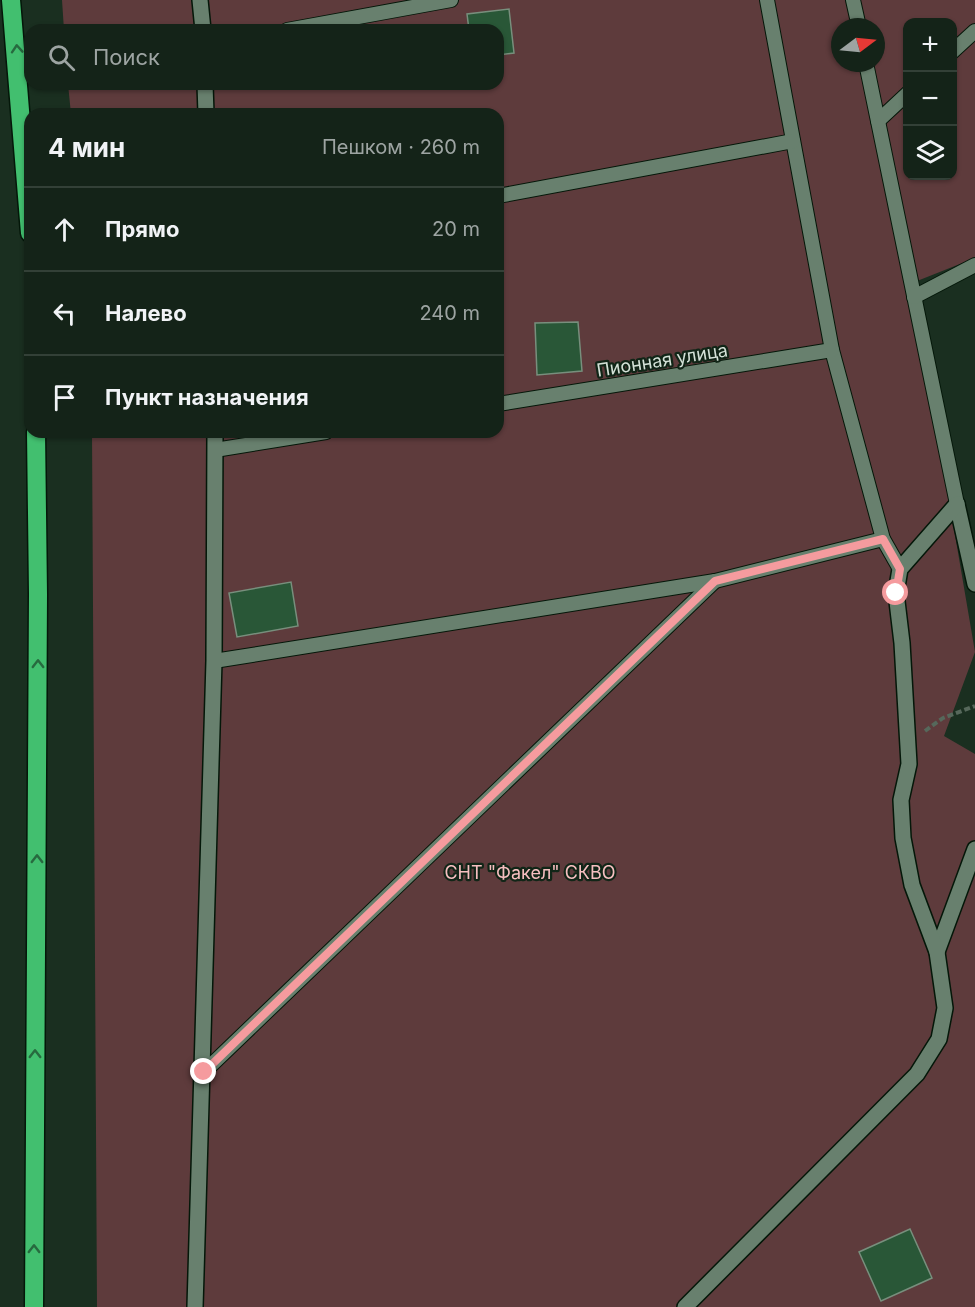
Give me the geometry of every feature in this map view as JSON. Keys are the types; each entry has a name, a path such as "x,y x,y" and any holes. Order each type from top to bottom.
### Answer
{"highway":[{"path":"11,0 24,159"},
{"path":"34,1307 38,606 36,438"}],"street":[{"path":"200,0 202,24"},
{"path":"205,90 206,108"},
{"path":"195,1307 204,1072 214,662 215,438"},
{"path":"685,1307 917,1074 939,1039 945,1008 937,952 912,885 903,838 901,800 909,764 902,643 896,593 900,569 957,504"},
{"path":"957,504 975,584"},
{"path":"937,952 975,849"}],"lane":[{"path":"320,24 451,0"},
{"path":"767,0 832,350 883,539 900,569"},
{"path":"853,0 857,18"},
{"path":"957,48 975,32"},
{"path":"868,72 957,504"},
{"path":"878,121 903,98"},
{"path":"504,195 793,141"},
{"path":"914,297 975,265"},
{"name":"Пионная улица","path":"504,403 832,350"},
{"path":"215,450 289,438"},
{"path":"214,662 715,581 883,539"},
{"path":"204,1072 715,581"}],"path":[{"path":"907,744 943,718 975,706"}],"green space":[{"name":"СНТ \"Факел\" СКВО","path":"62,0 975,0 975,258 912,283 975,652 944,736 975,754 975,1307 97,1307 92,438 504,438 504,108 70,108 69,90 504,90 504,24 64,24"}],"building":[{"path":"509,9 514,53 504,54 504,24 468,24 467,14"},
{"path":"578,322 582,371 537,375 535,323"},
{"path":"291,582 298,626 237,637 229,593"},
{"path":"910,1229 932,1278 881,1301 859,1252"}],"route":[{"path":"204,1072 715,581 883,539 900,569 896,593"}]}
